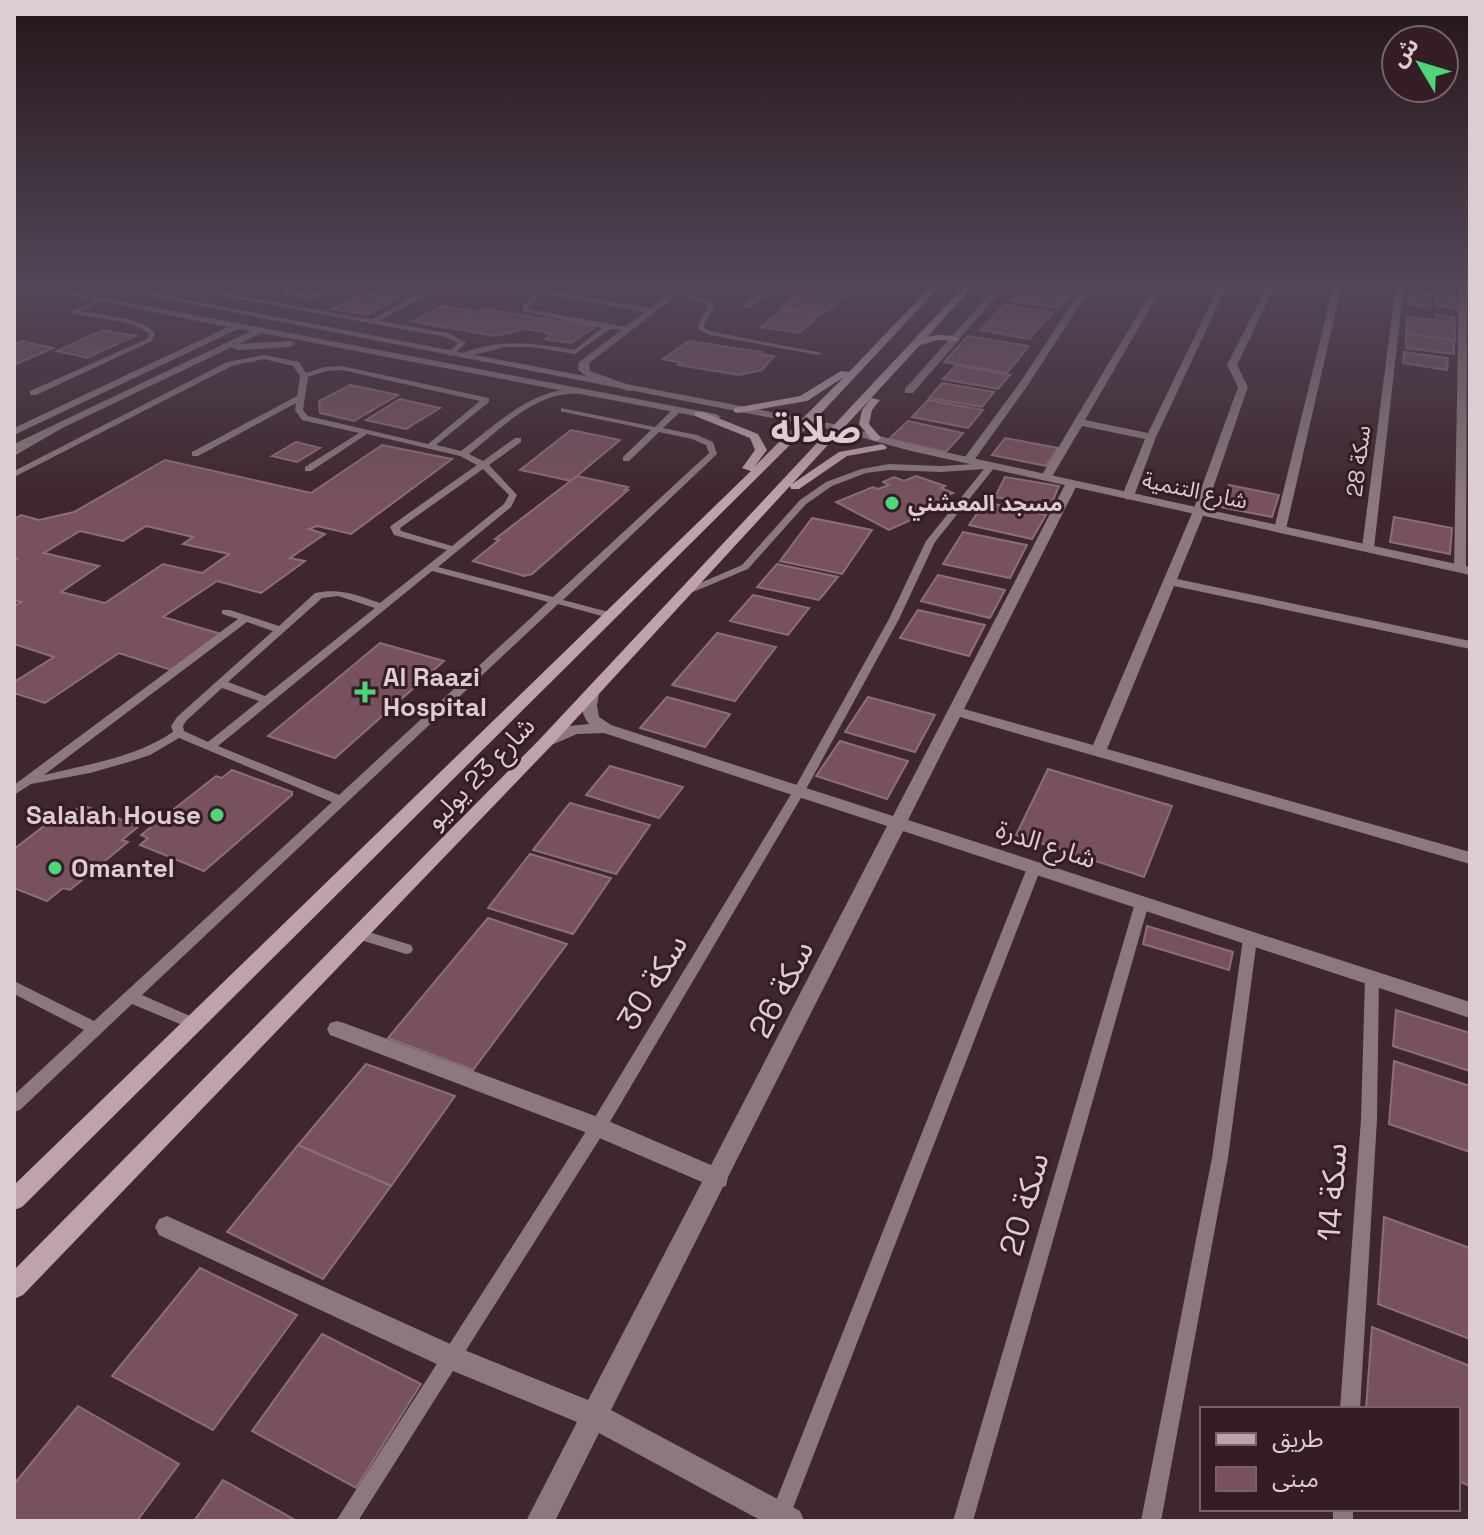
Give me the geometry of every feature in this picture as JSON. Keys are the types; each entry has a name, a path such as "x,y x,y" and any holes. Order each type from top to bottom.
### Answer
{"main road":[{"name":"شارع 23 يوليو","path":"14,1200 802,427 867,356"},
{"name":"شارع 23 يوليو","path":"14,1287 592,694 905,356"},
{"path":"738,410 803,399 862,361"},
{"path":"779,493 795,488 838,455 879,442 864,424 867,410 883,391 883,380"},
{"path":"699,414 750,433 758,441 760,454 740,480 740,487"}],"street":[{"path":"14,430 173,356"},
{"path":"14,451 208,356"},
{"path":"205,357 211,356"},
{"name":"شارع التنمية","path":"394,356 699,414 802,427 911,448 1465,570"},
{"name":"شارع التنمية","path":"464,356 738,410 802,427"},
{"path":"591,356 584,362 583,369 587,373 630,388"},
{"path":"909,391 940,356"},
{"path":"968,461 1040,356"},
{"path":"1046,478 1117,356"},
{"path":"1128,496 1151,437 1190,356"},
{"path":"1097,753 1199,511 1243,387 1232,365 1237,356"},
{"path":"1280,529 1321,356"},
{"name":"سكة 28","path":"1368,548 1391,356"},
{"path":"1464,356 1465,570"},
{"path":"1078,422 1151,437"},
{"name":"سكة 26","path":"540,1521 718,1179 1072,483"},
{"path":"1169,581 1470,645"},
{"path":"592,694 588,708 590,716 606,728"},
{"path":"956,711 1470,858"},
{"name":"شارع الدرة","path":"545,743 574,729 606,728 1470,1010"},
{"path":"337,1029 598,1127 718,1179"},
{"path":"167,1227 450,1357 595,1416 783,1519"}],"lane":[{"path":"33,393 115,356"},
{"path":"14,473 240,360 264,357 291,362 304,376"},
{"path":"304,376 325,369 342,368 486,400 430,446"},
{"path":"209,747 512,500 510,491 484,465 463,454 305,418 299,410 304,376"},
{"path":"532,382 539,388 538,398"},
{"path":"463,454 538,398 557,392 579,391"},
{"path":"195,454 301,397"},
{"path":"14,1105 713,454 710,444 703,440 564,410"},
{"path":"626,459 677,410"},
{"path":"308,469 365,432"},
{"path":"454,549 397,533 395,527 518,440"},
{"path":"689,590 745,567 803,502 829,484 864,471 889,467 991,466"},
{"name":"سكة 30","path":"346,1521 598,1127 799,791 894,619 931,541 991,466"},
{"path":"955,468 978,483"},
{"path":"431,568 609,615"},
{"path":"342,801 209,747 179,733 177,726 311,600 329,593 382,607"},
{"path":"226,612 279,629"},
{"path":"18,786 246,618"},
{"path":"220,683 267,700"},
{"path":"18,786 138,756 159,748 179,733"},
{"path":"783,1519 1034,868"},
{"name":"سكة 20","path":"963,1521 1142,903"},
{"path":"359,934 406,949"},
{"path":"1151,1521 1220,1158 1250,939"},
{"name":"سكة 14","path":"1350,1407 1369,1119 1372,978"},
{"path":"14,987 96,1029"},
{"path":"131,997 192,1023"}],"building":[{"path":"14,356 35,356 14,365"},
{"path":"668,356 774,356 762,370 739,375 678,365 681,363 663,359"},
{"path":"950,356 1021,356 1007,373 944,362"},
{"path":"1404,356 1448,358 1447,370 1403,363"},
{"path":"956,365 1010,375 998,389 943,379"},
{"path":"942,383 994,392 982,407 929,398"},
{"path":"350,385 398,395 354,421 320,413 319,401"},
{"path":"400,399 440,408 406,429 366,420"},
{"path":"928,400 983,410 968,428 912,417"},
{"path":"908,421 963,433 946,452 889,439"},
{"path":"571,430 620,440 571,481 520,470"},
{"path":"1005,438 1058,448 1046,466 992,455"},
{"path":"296,442 320,448 297,462 272,456"},
{"path":"382,445 452,459 351,534 317,526 309,529 325,534 290,558 305,561 261,593 217,581 163,617 221,634 171,670 119,653 45,703 14,693 14,682 54,657 14,644 14,606 21,602 14,600 14,561 17,559 14,558 14,519 21,515 39,520 74,512 165,460 311,493","holes":["146,526 193,537 183,544 229,554 202,573 163,564 105,603 61,592 99,566 44,553 80,531 123,541"]},
{"path":"577,476 628,487 625,490 628,490 532,574 524,576 473,561 499,540 495,539"},
{"name":"مسجد المعشني","path":"916,476 945,486 941,488 953,493 939,499 948,503 889,530 836,502 873,487 878,489 889,485 883,482 894,477 904,481"},
{"path":"1005,477 1059,486 1050,507 995,497"},
{"path":"1229,485 1279,495 1272,517 1220,507"},
{"path":"985,502 1046,515 1032,539 969,525"},
{"path":"1394,517 1452,528 1450,554 1390,542"},
{"path":"812,518 872,530 842,574 780,561"},
{"path":"963,532 1027,545 1010,578 943,564"},
{"path":"777,564 838,577 819,600 757,587"},
{"path":"938,575 1005,590 990,618 921,601"},
{"path":"753,595 809,608 788,635 730,621"},
{"path":"918,610 985,625 969,656 900,638"},
{"path":"717,633 776,647 735,701 672,685"},
{"name":"Al Raazi Hospital","path":"380,643 444,661 335,758 268,736"},
{"path":"667,697 730,714 705,747 640,728"},
{"path":"868,697 935,715 915,752 845,732"},
{"path":"840,741 908,761 887,799 816,776"},
{"path":"610,766 683,787 659,818 586,795"},
{"path":"1048,769 1172,806 1144,877 1016,835"},
{"name":"Salalah House","path":"232,770 292,792 292,795 204,871 140,845 148,838 141,835 216,776 222,778"},
{"path":"570,803 650,825 616,874 533,850"},
{"name":"Omantel","path":"82,805 139,826 122,840 128,842 70,890 63,888 47,901 14,888 14,849 65,810 72,813"},
{"path":"530,854 611,878 573,934 488,908"},
{"path":"488,918 567,944 473,1070 388,1038"},
{"path":"1147,926 1233,952 1229,970 1143,944"},
{"path":"1396,1010 1470,1033 1470,1071 1393,1046"},
{"path":"1394,1061 1470,1086 1470,1152 1389,1124"},
{"path":"366,1064 455,1096 391,1186 298,1145"},
{"path":"298,1145 391,1186 323,1279 227,1232"},
{"path":"1384,1217 1470,1248 1470,1339 1378,1304"},
{"path":"200,1268 297,1315 213,1430 112,1376"},
{"path":"1372,1327 1470,1366 1470,1486 1460,1482 1460,1407 1366,1407"},
{"path":"322,1334 421,1384 356,1488 252,1431"},
{"path":"78,1406 179,1464 137,1521 14,1521 14,1484"},
{"path":"223,1480 297,1521 194,1521"}],"place":[{"name":"مسجد المعشني","path":"892,503"},
{"name":"Al Raazi Hospital","path":"365,692"},
{"name":"Salalah House","path":"217,815"},
{"name":"Omantel","path":"55,868"}],"district":[{"name":"صلالة","path":"816,430"}]}
